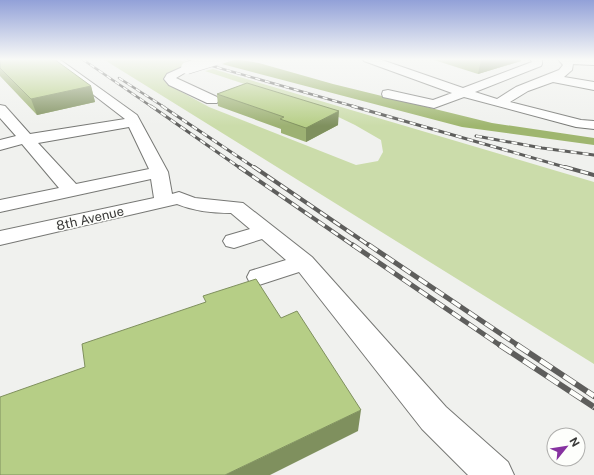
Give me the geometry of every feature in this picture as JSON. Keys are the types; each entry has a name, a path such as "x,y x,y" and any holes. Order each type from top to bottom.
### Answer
{"lane":[{"path":"82,81 132,118 171,200 218,207 236,207 304,262 434,418 495,475"},
{"path":"172,81 212,100"},
{"path":"431,81 464,93 500,103 594,125"},
{"path":"388,94 434,104 494,81"},
{"path":"500,103 524,88 543,81"},
{"path":"569,81 594,86"},
{"path":"100,114 113,125"},
{"path":"11,122 40,138 134,122"},
{"path":"0,145 11,122"},
{"path":"11,122 72,191"},
{"path":"0,206 159,172"},
{"name":"8th Avenue","path":"0,238 171,200"},
{"path":"203,217 236,207"},
{"path":"234,241 266,231"},
{"path":"259,277 304,262"}],"green space":[{"path":"139,81 166,81 167,84 209,107 356,165 378,161 383,152 381,140 326,111 236,81 254,81 594,182 594,364"},
{"path":"287,81 323,81 492,123 594,138 594,145 462,127"}],"building":[{"path":"13,81 84,81 91,86 31,99"},
{"path":"247,83 339,111 306,128 280,119 284,117 217,94"},
{"path":"256,279 281,318 297,311 361,410 225,475 0,475 0,397 85,367 82,344 206,302 203,296"}],"railway":[{"path":"114,81 152,107"},
{"path":"124,81 164,107"},
{"path":"266,81 356,107"},
{"path":"151,106 240,168"},
{"path":"162,106 255,168"},
{"path":"352,106 568,168"},
{"path":"476,136 542,148 594,155"},
{"path":"239,167 354,246"},
{"path":"254,167 370,246"},
{"path":"565,167 594,175"},
{"path":"353,245 501,346"},
{"path":"369,245 519,346"},
{"path":"500,345 594,407"},
{"path":"517,345 594,396"}]}
